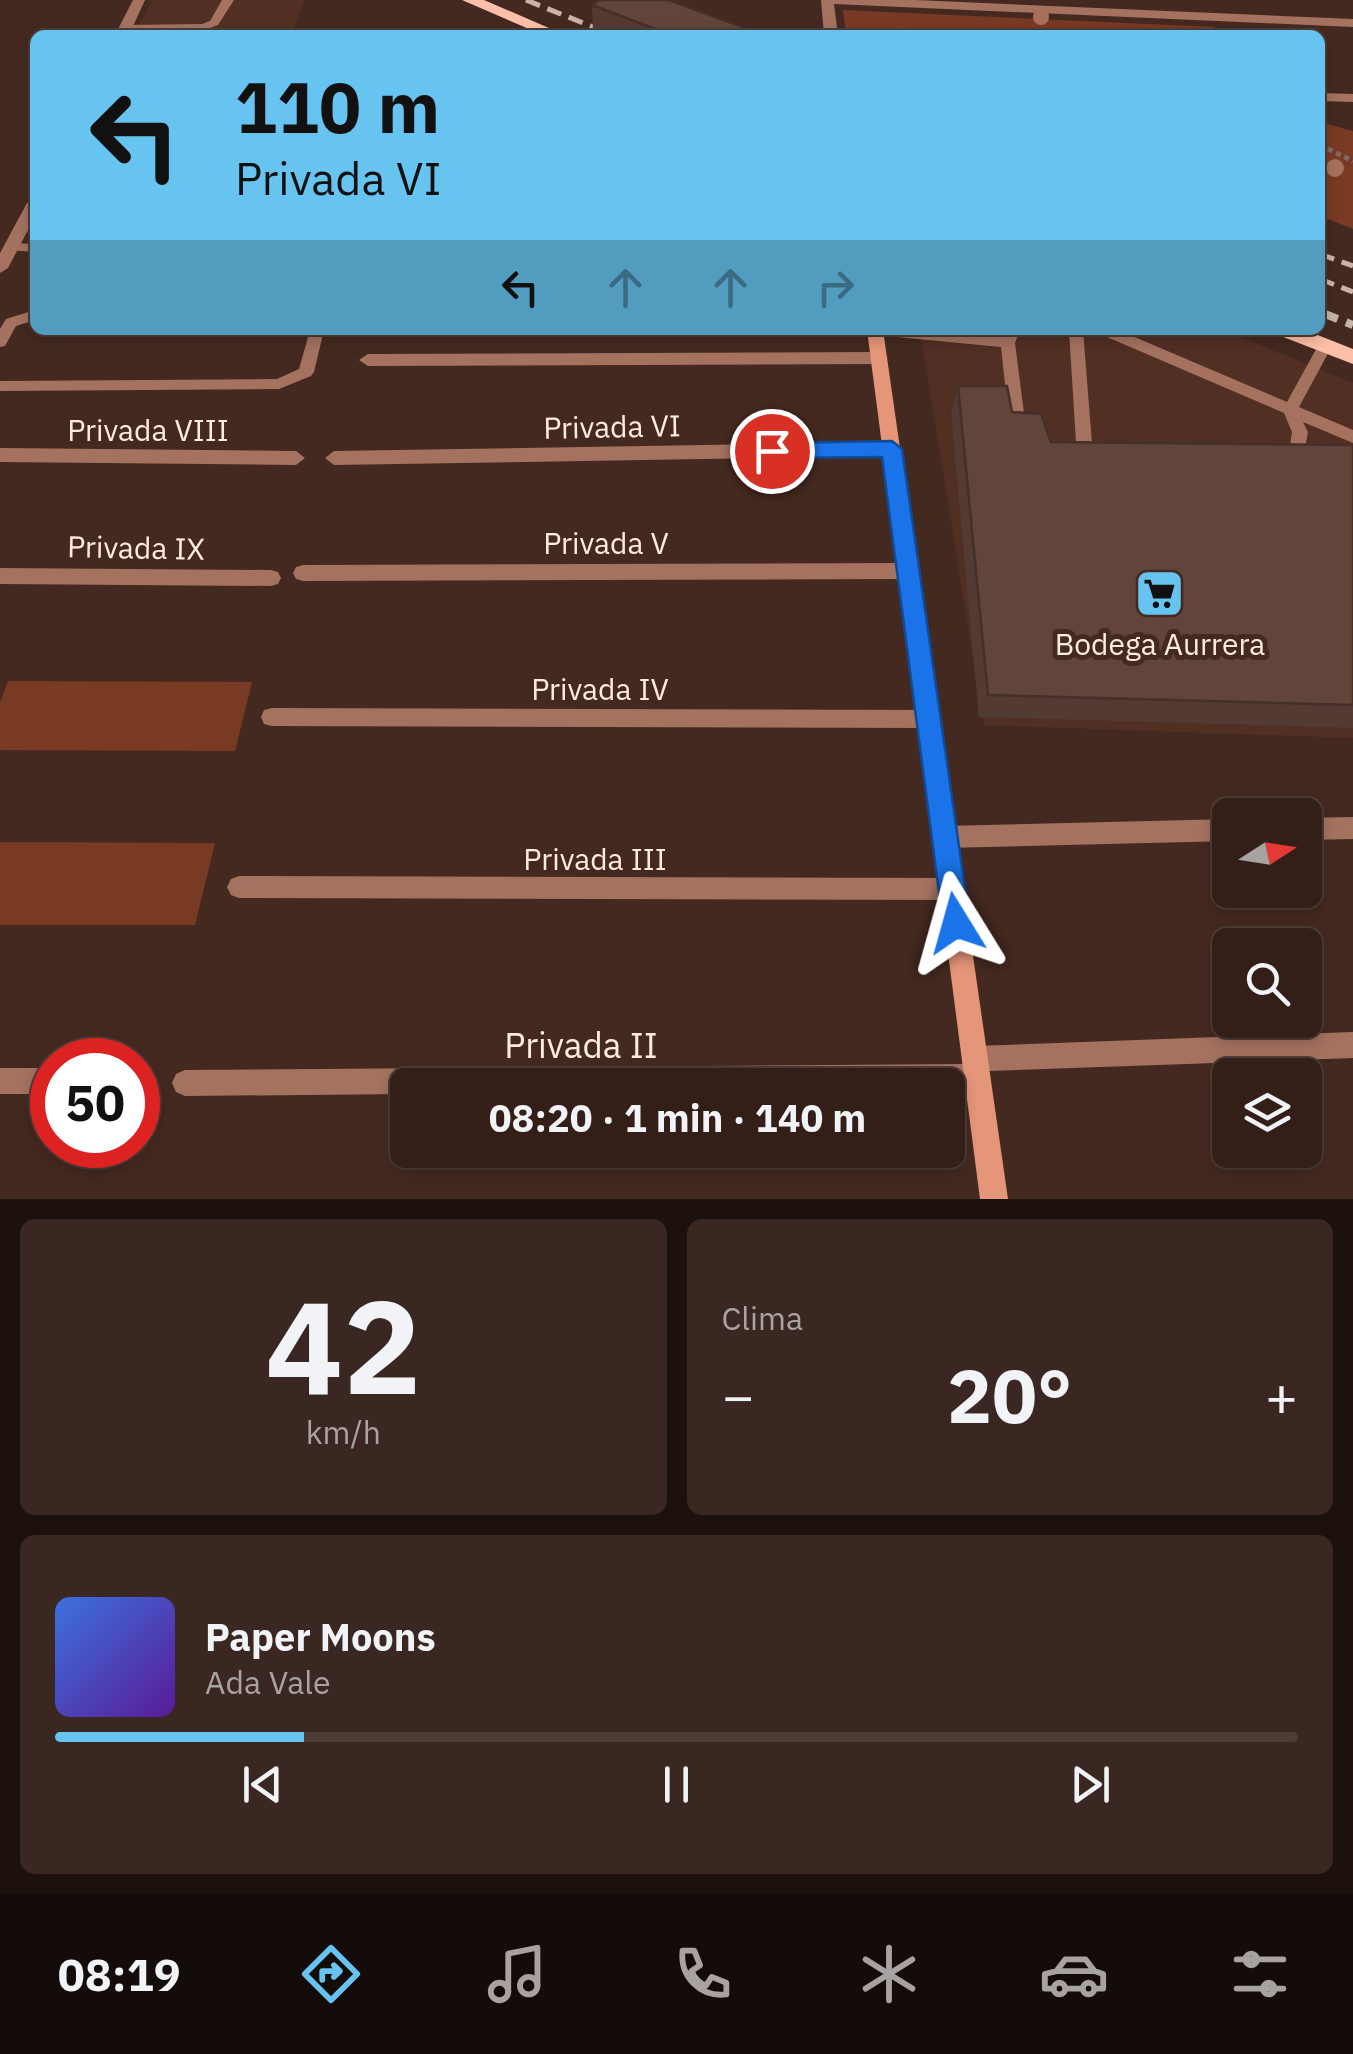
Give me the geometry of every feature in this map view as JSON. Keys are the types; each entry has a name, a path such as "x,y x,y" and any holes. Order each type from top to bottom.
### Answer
{"main road":[{"path":"470,0 545,30"},
{"path":"877,335 994,1199"},
{"path":"1298,335 1353,357"}],"street":[{"path":"124,30 139,0"},
{"path":"830,30 827,0 1064,6 1226,18 1331,16 1353,23"},
{"path":"1193,0 1199,17"},
{"path":"1226,18 1230,30"},
{"path":"1325,97 1353,98"},
{"path":"0,268 30,213"},
{"path":"368,360 880,358"},
{"name":"Privada VI","path":"334,458 892,449"},
{"name":"Privada VIII","path":"0,456 296,458"},
{"name":"Privada V","path":"304,573 908,570"},
{"name":"Privada IX","path":"0,576 271,578"},
{"name":"Privada IV","path":"272,717 928,719"},
{"path":"1322,829 1353,828"},
{"path":"945,836 1212,830"},
{"name":"Privada III","path":"239,886 952,889"},
{"name":"Privada II","path":"185,1082 976,1068 1353,1045"},
{"path":"0,1082 30,1081"}],"lane":[{"path":"139,30 203,26 218,18 228,0"},
{"path":"12,247 30,248"},
{"path":"0,342 11,323 30,317"},
{"path":"0,386 280,384 306,372 317,335"},
{"path":"1076,335 1084,443 1089,453 1116,459"},
{"path":"1117,335 1353,437"},
{"path":"1011,336 1018,421"},
{"path":"1290,410 1326,346"},
{"path":"1271,461 1287,459 1298,449 1300,432 1290,410"}],"path":[{"path":"1325,147 1353,160"}],"shaded area":[{"path":"153,0 305,0 293,30 137,30"},
{"path":"843,10 1215,30 845,30"},
{"path":"1325,123 1353,131 1353,229 1325,218"},
{"name":"Bodega Aurrera","path":"921,335 1236,335 1353,383 1353,738 984,725"},
{"path":"8,681 252,682 235,751 0,750 0,702"},
{"path":"0,842 215,843 195,925 0,925"}],"building":[{"path":"598,0 669,0 750,30 658,30 592,5"},
{"name":"Bodega Aurrera","path":"958,386 1007,386 1012,412 1041,414 1051,442 1353,445 1353,705 988,695"}],"railway":[{"path":"526,0 598,29"},
{"path":"1325,256 1353,266"},
{"path":"1325,281 1353,292"},
{"path":"1325,314 1353,325"}],"place":[{"name":"Bodega Aurrera","path":"1160,594"}],"route":[{"path":"772,451 892,449 956,923"}]}
